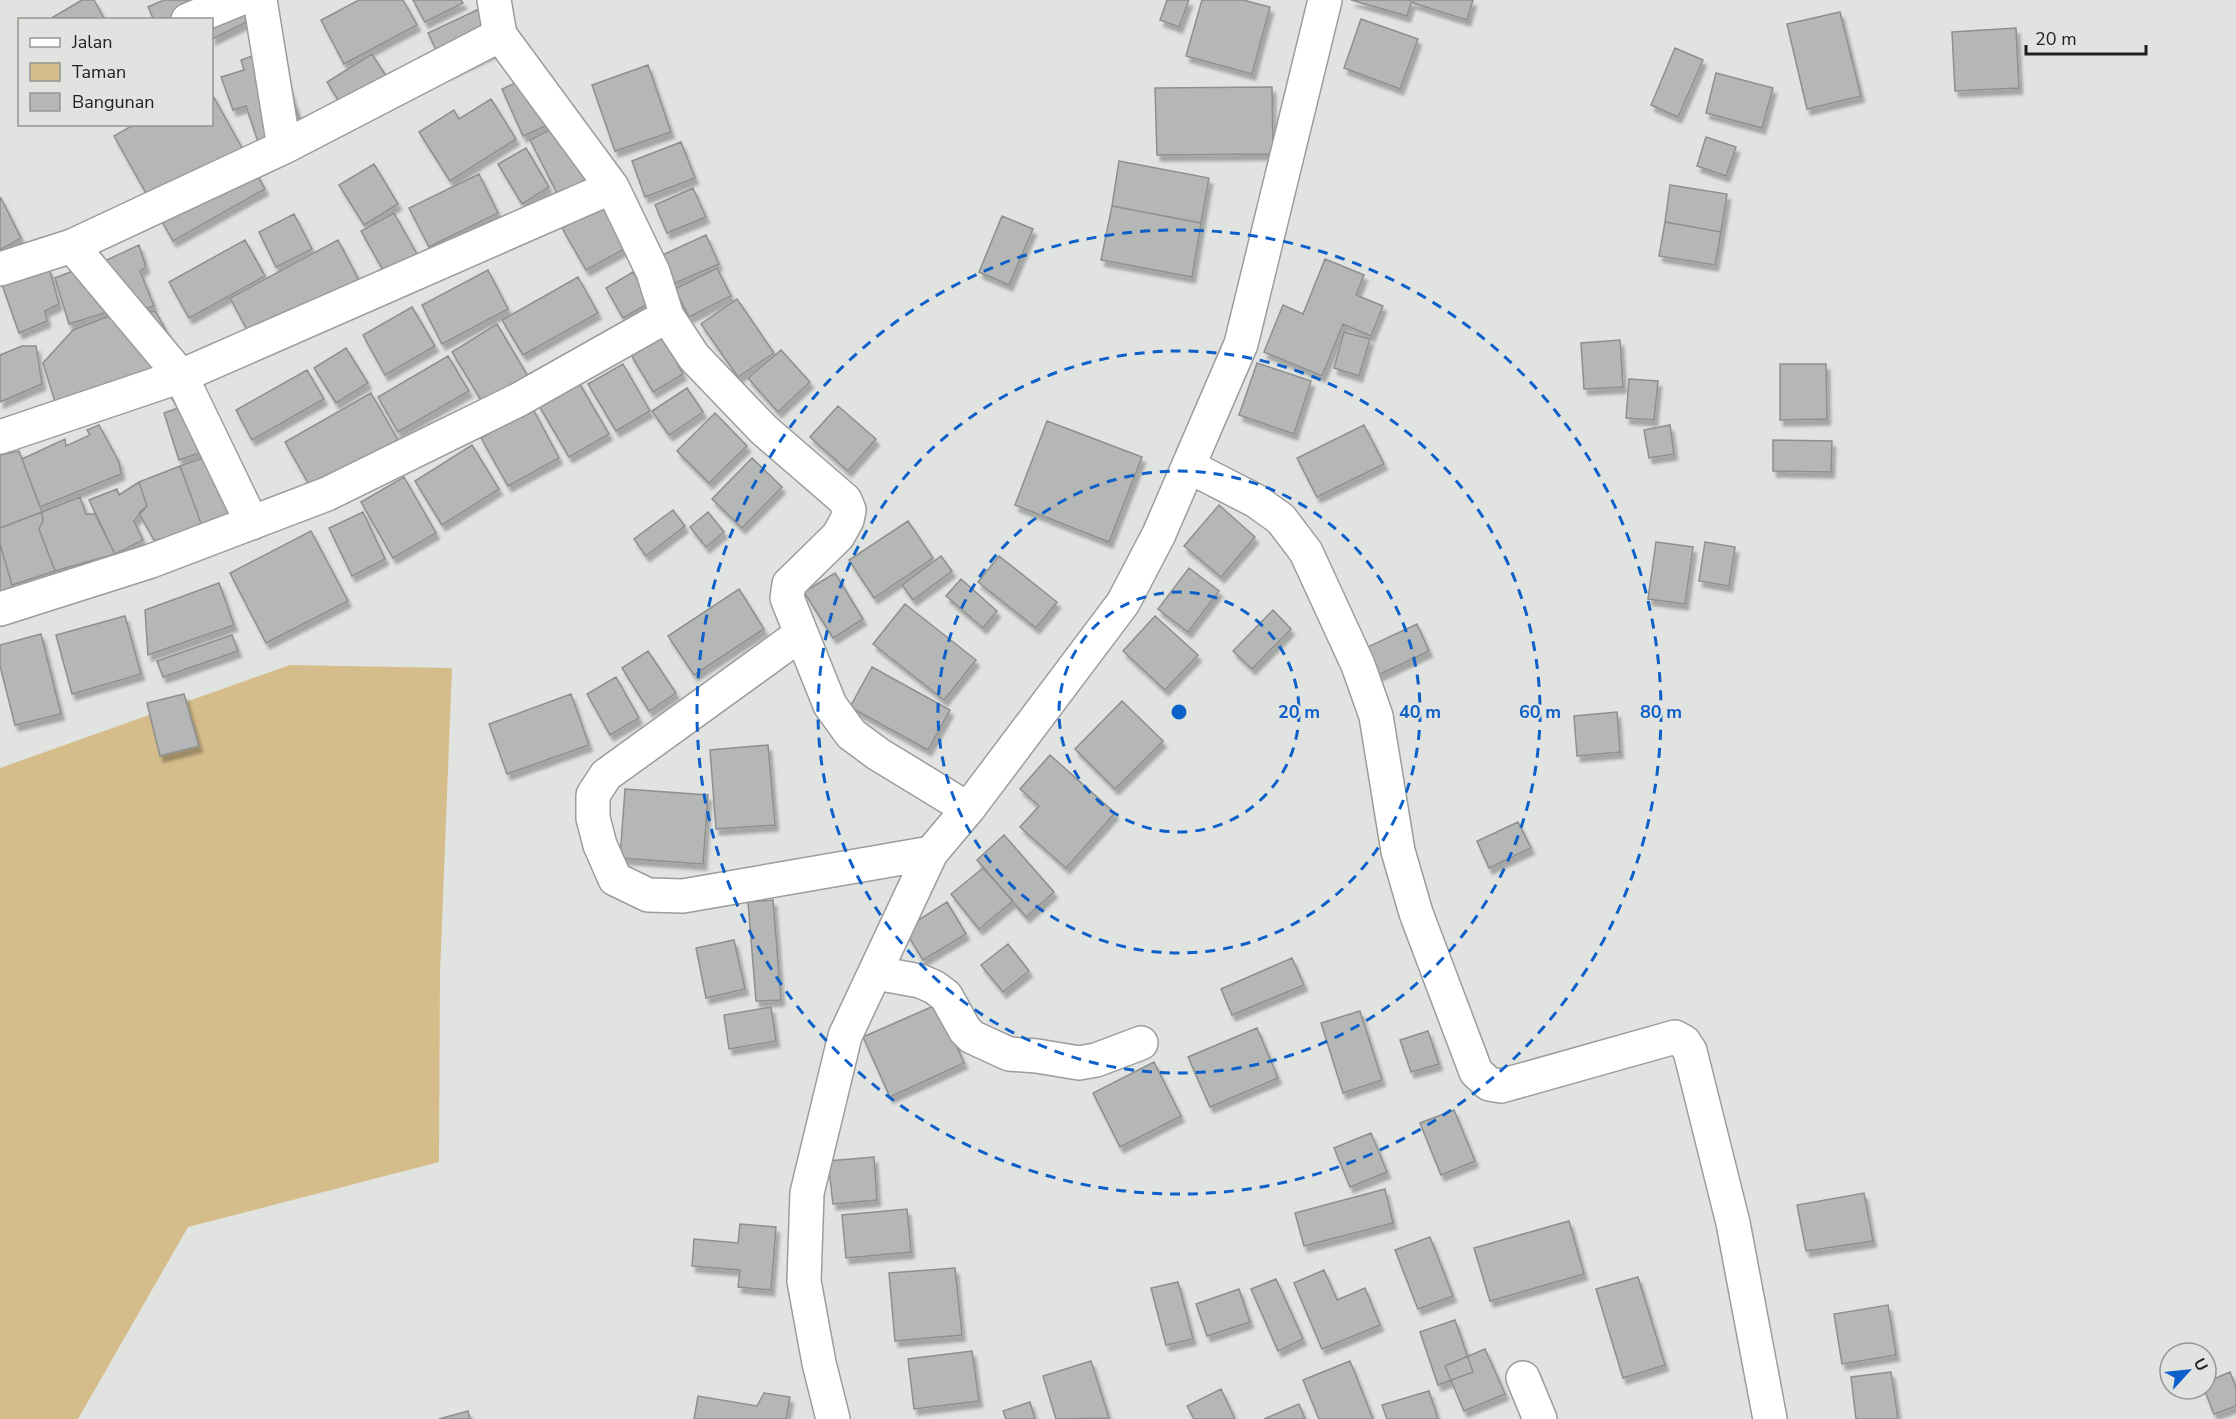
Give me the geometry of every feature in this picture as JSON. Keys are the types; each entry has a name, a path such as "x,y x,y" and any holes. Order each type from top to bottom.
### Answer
{"street":[{"path":"193,18 237,0"},
{"path":"260,0 284,147"},
{"path":"494,0 500,35 612,186 653,272 667,316 694,357 764,430 845,500 849,510 847,520 838,536 789,584 787,598 830,705 851,734 878,754 968,809"},
{"path":"833,1419 819,1363 804,1281 807,1193 845,1036 931,853 968,809 1123,603 1159,534 1241,344 1325,0"},
{"path":"0,269 72,246 284,147 500,35"},
{"path":"0,437 181,376 612,186"},
{"path":"72,246 181,376 252,523"},
{"path":"0,609 151,561 327,494 518,400 667,316"},
{"path":"1190,466 1256,501 1281,519 1306,552 1358,665 1377,716 1398,851 1416,913 1476,1072 1489,1084 1500,1086 1675,1037 1684,1042 1690,1051 1733,1223 1770,1419"},
{"path":"801,634 606,775 592,795 593,819 600,845 615,879 648,895 683,896 931,853"},
{"path":"876,973 920,981 934,987 946,996 965,1030 972,1037 1009,1054 1037,1056 1079,1064 1142,1043"},
{"path":"1523,1378 1540,1419"}],"green space":[{"path":"290,665 452,668 440,973 439,1162 188,1227 78,1419 0,1419 0,768"}],"building":[{"path":"82,0 94,0 104,18 53,18"},
{"path":"164,0 239,0 249,21 213,39 213,18 153,18 148,7"},
{"path":"359,0 403,0 417,25 344,64 321,20"},
{"path":"413,0 461,0 463,3 425,22"},
{"path":"498,0 517,40 447,73 428,33"},
{"path":"1167,0 1189,0 1179,27 1160,20"},
{"path":"1202,0 1243,0 1270,7 1252,74 1186,56"},
{"path":"1351,0 1412,0 1407,16"},
{"path":"1414,0 1473,0 1467,20 1413,3"},
{"path":"1840,12 1861,96 1807,109 1787,24"},
{"path":"1361,19 1418,39 1400,89 1344,68"},
{"path":"2016,28 2019,88 1955,91 1952,32"},
{"path":"276,48 303,130 259,145 246,106 233,110 221,77 244,70 241,60"},
{"path":"1675,48 1703,60 1678,117 1651,105"},
{"path":"372,54 395,90 349,118 327,82"},
{"path":"648,65 671,132 615,151 592,85"},
{"path":"545,69 566,117 523,136 502,89"},
{"path":"1716,73 1773,88 1762,128 1706,113"},
{"path":"1272,87 1273,154 1157,155 1155,88"},
{"path":"213,96 265,189 173,241 114,136 132,126 213,126"},
{"path":"491,99 516,139 450,181 419,132 454,110 459,119"},
{"path":"571,119 604,184 563,205 530,140"},
{"path":"1706,137 1736,147 1726,176 1697,166"},
{"path":"681,142 695,178 645,197 632,161"},
{"path":"526,148 549,187 522,204 498,164"},
{"path":"1119,161 1209,178 1201,223 1112,206"},
{"path":"374,164 398,204 364,225 339,185"},
{"path":"479,174 498,213 429,247 409,208"},
{"path":"1670,185 1727,194 1721,232 1665,222"},
{"path":"693,188 706,217 667,233 655,205"},
{"path":"0,199 21,238 0,250"},
{"path":"605,205 628,247 586,270 562,228"},
{"path":"1112,206 1201,223 1192,277 1101,260"},
{"path":"394,213 417,254 384,272 361,231"},
{"path":"294,214 312,249 276,267 259,232"},
{"path":"1002,216 1033,229 1009,285 979,272"},
{"path":"1665,222 1721,232 1715,265 1659,256"},
{"path":"706,235 719,264 673,284 660,256"},
{"path":"245,240 265,276 189,318 169,282"},
{"path":"338,240 361,284 253,341 230,298"},
{"path":"139,245 146,267 140,271 154,306 126,314 96,265"},
{"path":"1325,259 1364,275 1356,295 1383,306 1371,336 1343,324 1322,376 1264,352 1283,305 1303,314"},
{"path":"88,265 107,312 69,324 55,278"},
{"path":"46,268 50,271 59,304 45,311 47,321 19,333 0,279"},
{"path":"717,268 731,296 689,317 675,289"},
{"path":"488,270 508,309 442,344 422,305"},
{"path":"633,272 651,302 623,318 606,288"},
{"path":"578,277 598,313 523,355 502,320"},
{"path":"737,299 774,353 738,377 701,324"},
{"path":"412,307 435,346 385,375 363,335"},
{"path":"156,312 181,358 56,405 43,363 73,330 114,314"},
{"path":"497,324 529,378 484,405 452,352"},
{"path":"1344,332 1370,339 1359,376 1334,368"},
{"path":"661,335 683,374 653,392 630,353"},
{"path":"1620,340 1623,387 1584,389 1581,343"},
{"path":"22,346 36,346 42,384 0,402 0,355"},
{"path":"346,348 368,383 336,403 314,368"},
{"path":"781,350 810,382 778,412 748,378"},
{"path":"448,356 469,391 398,432 378,397"},
{"path":"1257,363 1311,381 1294,434 1239,415"},
{"path":"623,364 650,411 616,431 588,384"},
{"path":"1780,364 1826,364 1827,419 1780,420"},
{"path":"307,370 324,399 252,440 236,410"},
{"path":"1629,379 1658,381 1654,420 1626,418"},
{"path":"578,381 609,434 569,457 538,404"},
{"path":"687,388 703,412 669,435 652,411"},
{"path":"185,392 220,446 179,460 164,413 178,408 172,399"},
{"path":"371,393 398,440 312,490 285,442"},
{"path":"838,406 876,439 848,471 810,437"},
{"path":"533,409 559,458 508,486 481,438"},
{"path":"715,413 747,446 709,483 677,451"},
{"path":"1047,421 1142,457 1109,542 1015,505"},
{"path":"99,425 119,462 121,474 40,507 22,459 65,439 66,446 90,435 87,430"},
{"path":"1364,425 1384,464 1317,497 1297,458"},
{"path":"1670,425 1674,454 1649,458 1644,430"},
{"path":"1773,440 1832,441 1831,472 1773,471"},
{"path":"472,445 499,489 442,525 415,481"},
{"path":"228,449 249,506 202,526 180,466"},
{"path":"19,451 42,512 0,528 0,455"},
{"path":"752,458 782,487 742,528 712,499"},
{"path":"180,466 202,526 178,537 154,540 139,513 147,506 139,482"},
{"path":"404,477 436,533 393,558 361,502"},
{"path":"139,482 147,506 134,521 143,540 115,554 89,500 117,489 119,495"},
{"path":"80,497 86,514 95,514 115,554 55,571 39,529 43,521 42,512"},
{"path":"1219,505 1255,537 1221,577 1184,546"},
{"path":"673,510 685,526 646,556 634,539"},
{"path":"42,512 43,521 39,529 55,571 12,585 0,544 0,528"},
{"path":"363,512 385,559 352,576 329,528"},
{"path":"708,512 724,532 706,547 690,527"},
{"path":"908,521 933,558 874,598 849,560"},
{"path":"311,531 348,601 266,643 230,573"},
{"path":"1656,542 1693,547 1685,604 1648,599"},
{"path":"1705,542 1735,547 1729,586 1699,581"},
{"path":"0,544 13,591 0,593"},
{"path":"941,556 952,571 913,600 902,585"},
{"path":"999,556 1057,602 1036,628 978,582"},
{"path":"1189,568 1219,591 1188,632 1158,609"},
{"path":"835,573 863,619 833,638 804,592"},
{"path":"961,579 997,611 983,628 946,596"},
{"path":"219,583 234,625 148,655 145,610"},
{"path":"739,589 764,629 694,675 668,636"},
{"path":"905,604 976,660 944,700 873,644"},
{"path":"1273,610 1291,629 1252,669 1233,651"},
{"path":"125,616 141,674 72,694 56,635"},
{"path":"1155,616 1198,655 1165,690 1123,651"},
{"path":"1417,624 1429,651 1372,678 1359,651"},
{"path":"41,634 61,714 15,725 0,666 0,645"},
{"path":"232,635 238,651 163,677 157,661"},
{"path":"648,651 676,693 649,711 622,668"},
{"path":"872,667 950,710 928,750 850,707"},
{"path":"616,677 639,718 610,735 587,694"},
{"path":"184,694 199,746 160,756 147,703"},
{"path":"571,694 589,745 507,774 489,724"},
{"path":"1122,701 1163,741 1115,789 1075,749"},
{"path":"1617,712 1620,752 1577,756 1574,716"},
{"path":"768,745 775,825 716,829 710,750"},
{"path":"1050,755 1115,813 1066,868 1020,827 1039,806 1020,789"},
{"path":"625,789 708,795 703,864 620,858"},
{"path":"1518,822 1531,848 1489,868 1477,841"},
{"path":"1004,835 1054,892 1026,917 977,860"},
{"path":"983,868 1013,901 979,929 951,894"},
{"path":"773,900 781,1000 756,1001 748,902"},
{"path":"947,902 966,934 923,960 904,929"},
{"path":"734,940 745,989 706,998 696,948"},
{"path":"1008,944 1029,971 1003,992 981,965"},
{"path":"1292,958 1304,985 1232,1015 1221,989"},
{"path":"938,1004 964,1063 890,1097 863,1037"},
{"path":"771,1007 776,1041 729,1049 724,1015"},
{"path":"1360,1011 1382,1080 1343,1093 1321,1023"},
{"path":"1257,1028 1278,1078 1210,1107 1188,1057"},
{"path":"1428,1031 1439,1064 1411,1072 1400,1040"},
{"path":"1154,1062 1181,1116 1120,1147 1093,1093"},
{"path":"1454,1110 1475,1161 1441,1175 1420,1123"},
{"path":"1371,1133 1387,1172 1350,1187 1334,1148"},
{"path":"874,1157 877,1200 833,1204 828,1161"},
{"path":"1385,1189 1393,1223 1304,1246 1295,1213"},
{"path":"1864,1193 1873,1241 1806,1251 1797,1205"},
{"path":"907,1209 911,1252 846,1258 842,1215"},
{"path":"1569,1221 1584,1274 1490,1301 1474,1248"},
{"path":"740,1224 776,1227 771,1290 738,1287 740,1270 692,1266 694,1239 738,1243"},
{"path":"1430,1237 1453,1296 1418,1309 1395,1250"},
{"path":"955,1268 962,1335 895,1341 889,1273"},
{"path":"1324,1270 1337,1300 1365,1288 1380,1325 1322,1349 1294,1283"},
{"path":"1638,1277 1665,1365 1623,1378 1596,1289"},
{"path":"1276,1279 1303,1339 1278,1351 1251,1289"},
{"path":"1178,1282 1193,1339 1166,1345 1151,1288"},
{"path":"1239,1289 1250,1322 1207,1336 1196,1304"},
{"path":"1888,1305 1896,1355 1842,1364 1834,1314"},
{"path":"1455,1320 1473,1372 1438,1385 1420,1332"},
{"path":"1485,1349 1505,1394 1464,1411 1445,1366"},
{"path":"972,1351 979,1401 914,1409 908,1359"},
{"path":"1091,1361 1109,1418 1056,1419 1043,1376"},
{"path":"1350,1361 1373,1419 1319,1419 1303,1380"},
{"path":"1891,1372 1898,1419 1856,1419 1851,1377"},
{"path":"2230,1372 2236,1388 2236,1406 2214,1414 2209,1401 2218,1401 2218,1377"},
{"path":"1221,1389 1235,1419 1194,1419 1187,1406"},
{"path":"1429,1391 1438,1419 1387,1419 1382,1405"},
{"path":"764,1393 790,1397 786,1419 694,1419 698,1396 757,1406"},
{"path":"1030,1402 1035,1419 1006,1419 1003,1411"},
{"path":"1299,1404 1305,1419 1264,1419"},
{"path":"468,1411 470,1419 439,1419"}]}
